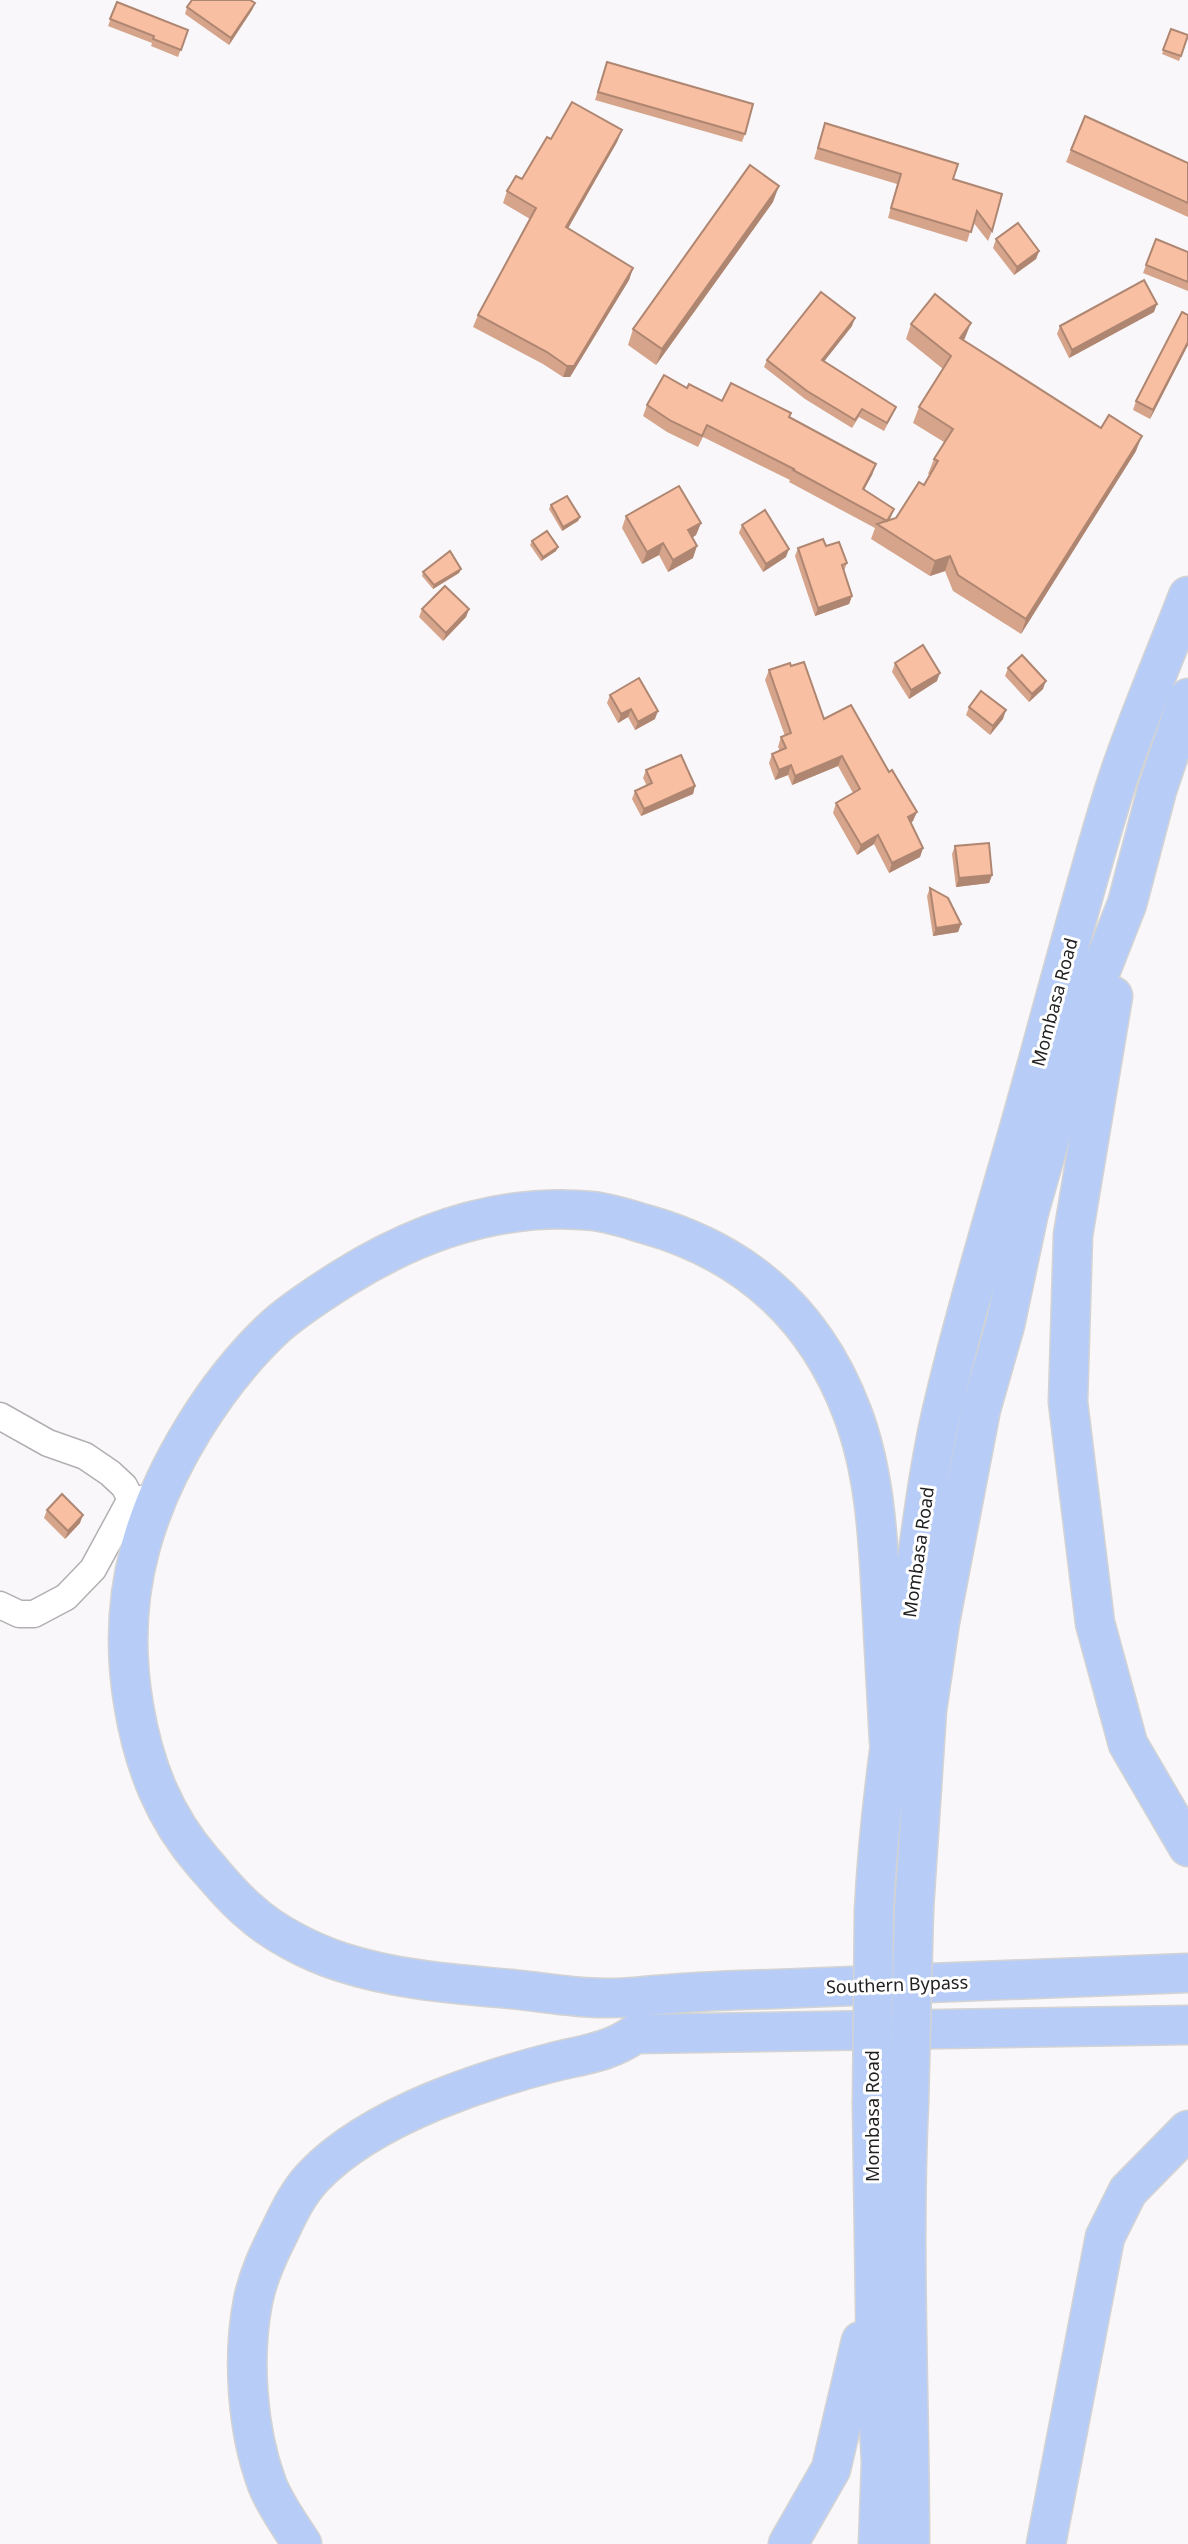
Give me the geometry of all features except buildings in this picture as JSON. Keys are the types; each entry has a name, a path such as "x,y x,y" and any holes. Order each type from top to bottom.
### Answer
{"highway":[{"name":"Mombasa Road","path":"878,2544 881,2462 874,2277 874,1911 877,1846 889,1741 939,1427 983,1250 1113,792 1188,596"},
{"name":"Mombasa Road","path":"910,2544 906,2368 907,2158 914,1909 928,1710 940,1622 981,1409 1005,1325 1029,1212 1090,998 1127,904 1157,790 1188,698"},
{"path":"1127,904 1073,1235 1068,1402 1095,1623 1128,1744 1188,1847"},
{"name":"Southern Bypass","path":"889,1741 879,1553 872,1488 855,1419 844,1391 829,1362 786,1303 741,1266 719,1252 691,1238 664,1229 600,1211 538,1209 460,1222 373,1259 315,1295 276,1326 205,1410 176,1461 142,1504 129,1617 129,1676 136,1723 148,1771 165,1808 191,1847 248,1911 272,1928 337,1961 388,1974 431,1981 606,1998 730,1990 1188,1973"},
{"path":"302,2544 269,2488 252,2427 249,2339 253,2301 259,2277 292,2206 305,2187 331,2161 367,2136 436,2100 523,2070 606,2050 635,2034 1188,2025"},
{"path":"1046,2544 1105,2237 1128,2191 1188,2130"},
{"path":"788,2544 831,2469 848,2406 874,2277"}],"street":[{"path":"0,1416 48,1443 85,1456 110,1473 142,1504 93,1569 65,1597 34,1614 19,1614 0,1605"}]}
